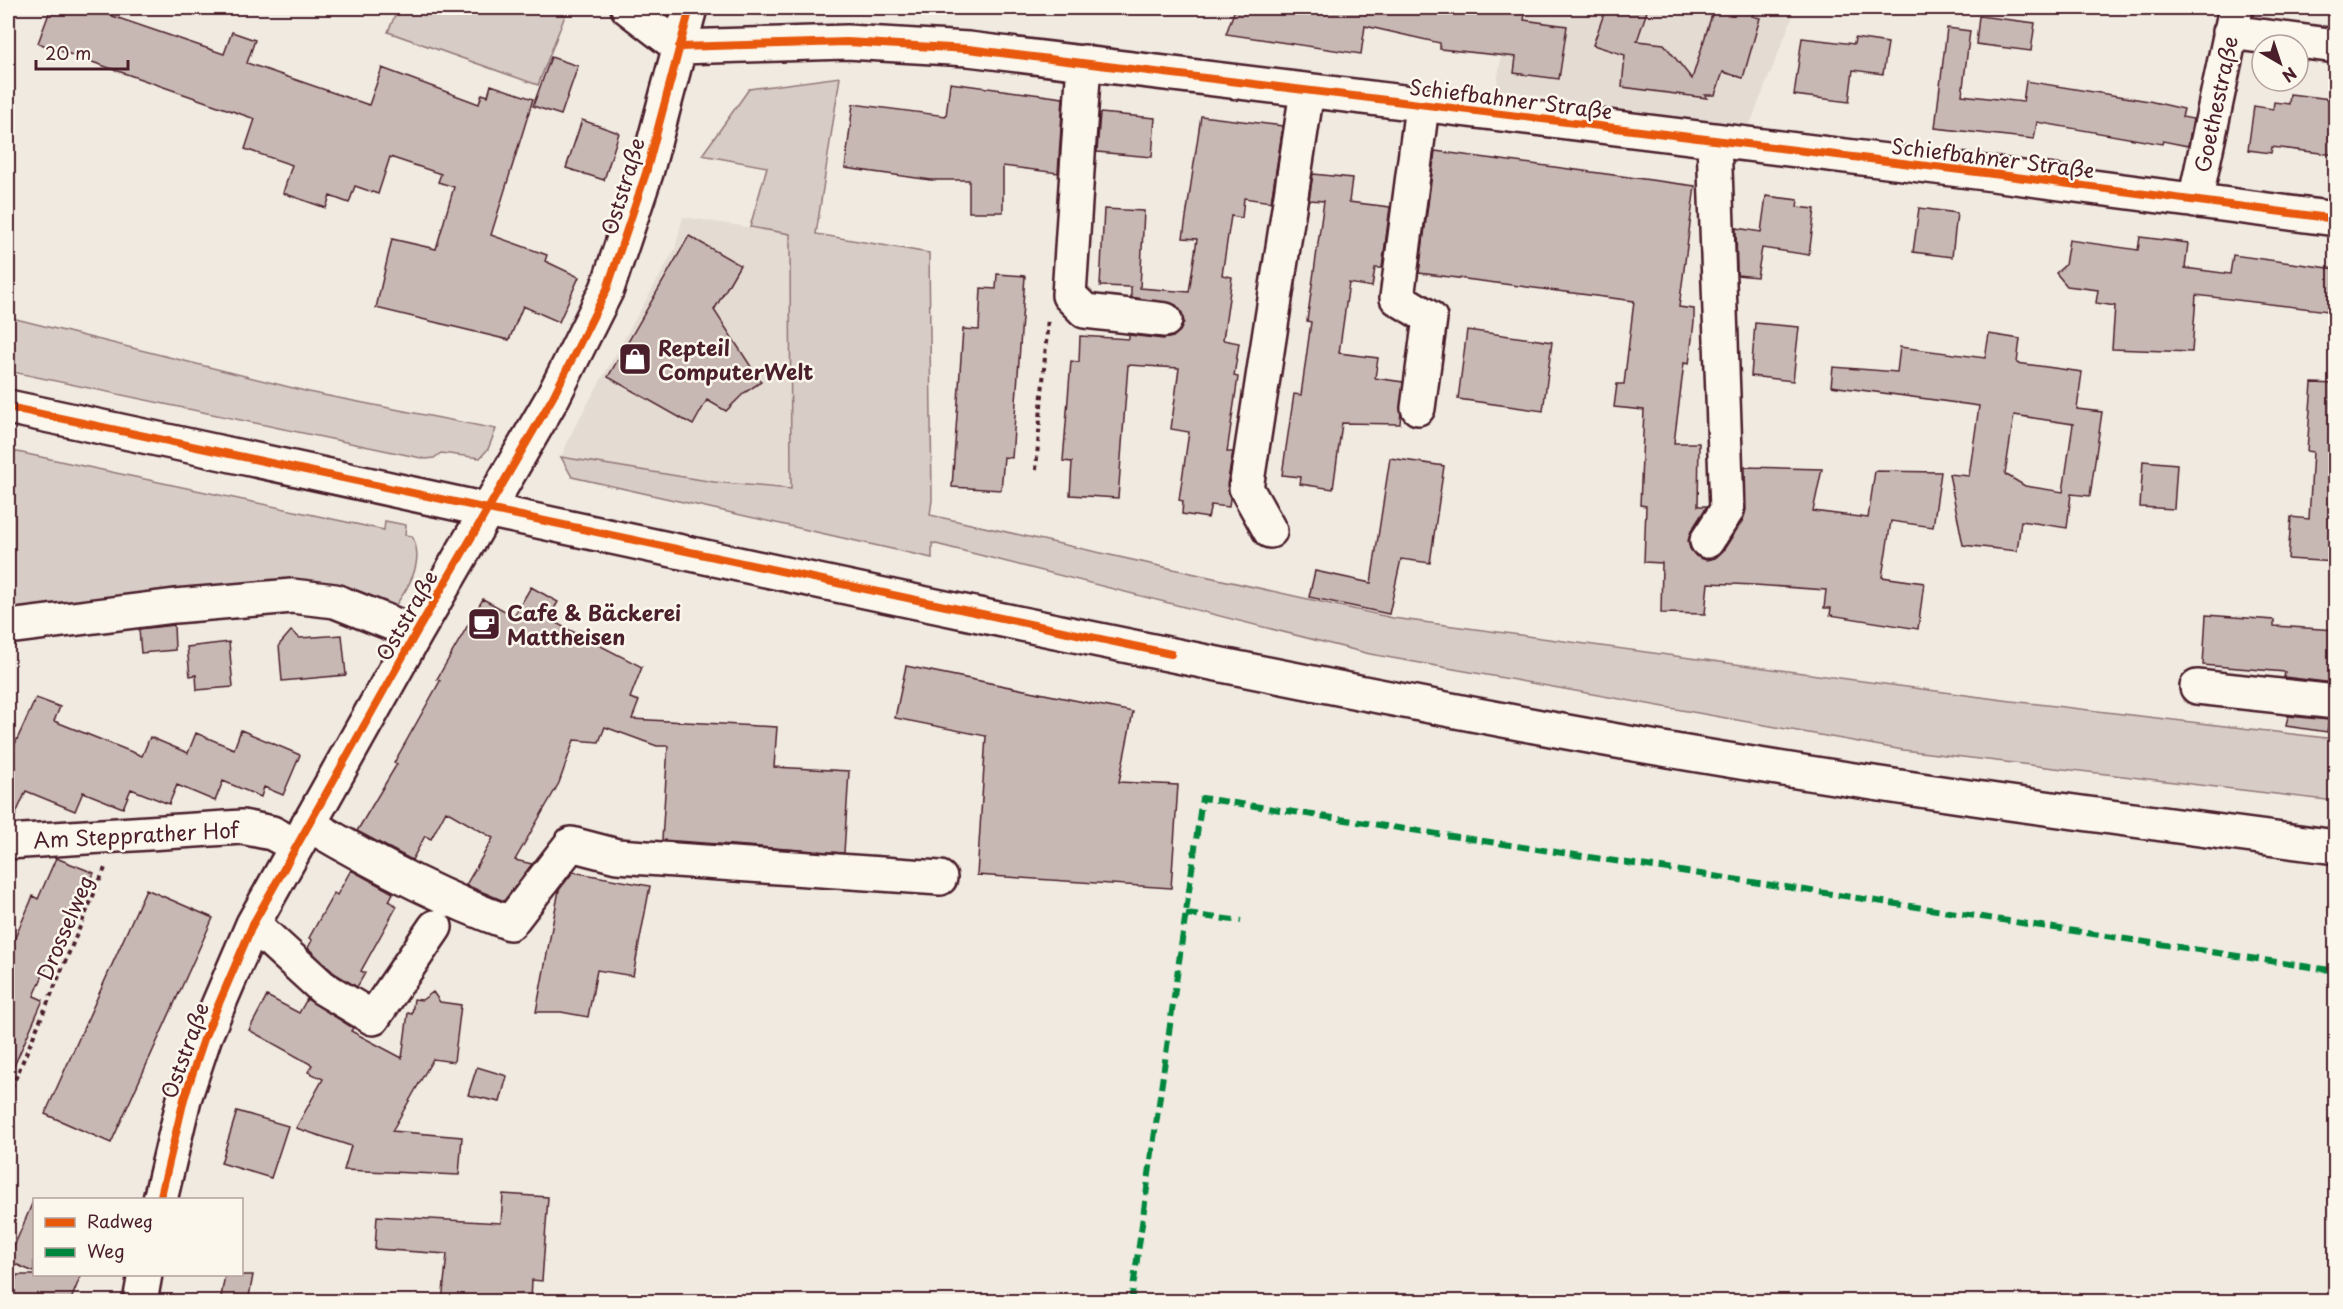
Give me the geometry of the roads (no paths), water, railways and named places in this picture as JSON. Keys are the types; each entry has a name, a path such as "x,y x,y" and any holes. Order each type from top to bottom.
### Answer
{"street":[{"path":"628,8 679,47"},
{"name":"Oststraße","path":"160,1198 184,1099 205,1036 253,924 416,633 553,397 607,289 646,173 690,8"},
{"path":"2233,20 2336,46"},
{"name":"Goethestraße","path":"2194,201 2233,20"},
{"name":"Schiefbahner Straße","path":"679,47 889,43 1084,62 1307,92 2336,219"},
{"path":"1084,62 1069,294 1084,311 1165,320"},
{"path":"1270,531 1246,488 1307,92"},
{"path":"1418,408 1430,318 1397,298 1422,106"},
{"path":"1707,541 1727,510 1714,141"},
{"path":"8,407 1171,654 1536,726 1859,781 2336,847"},
{"name":"Oststraße","path":"8,627 175,606 292,596 335,601 416,633"},
{"path":"2197,687 2336,702"},
{"name":"Am Stepprather Hof","path":"8,842 256,828 272,833 302,835 362,856 481,913 510,923 571,844 617,856 940,878"},
{"path":"253,924 323,988 373,1018 435,927"},
{"path":"140,1302 145,1276"}],"place":[{"name":"Repteil ComputerWelt","path":"635,359"},
{"name":"Cafe & Bäckerei Mattheisen","path":"484,624"}]}
